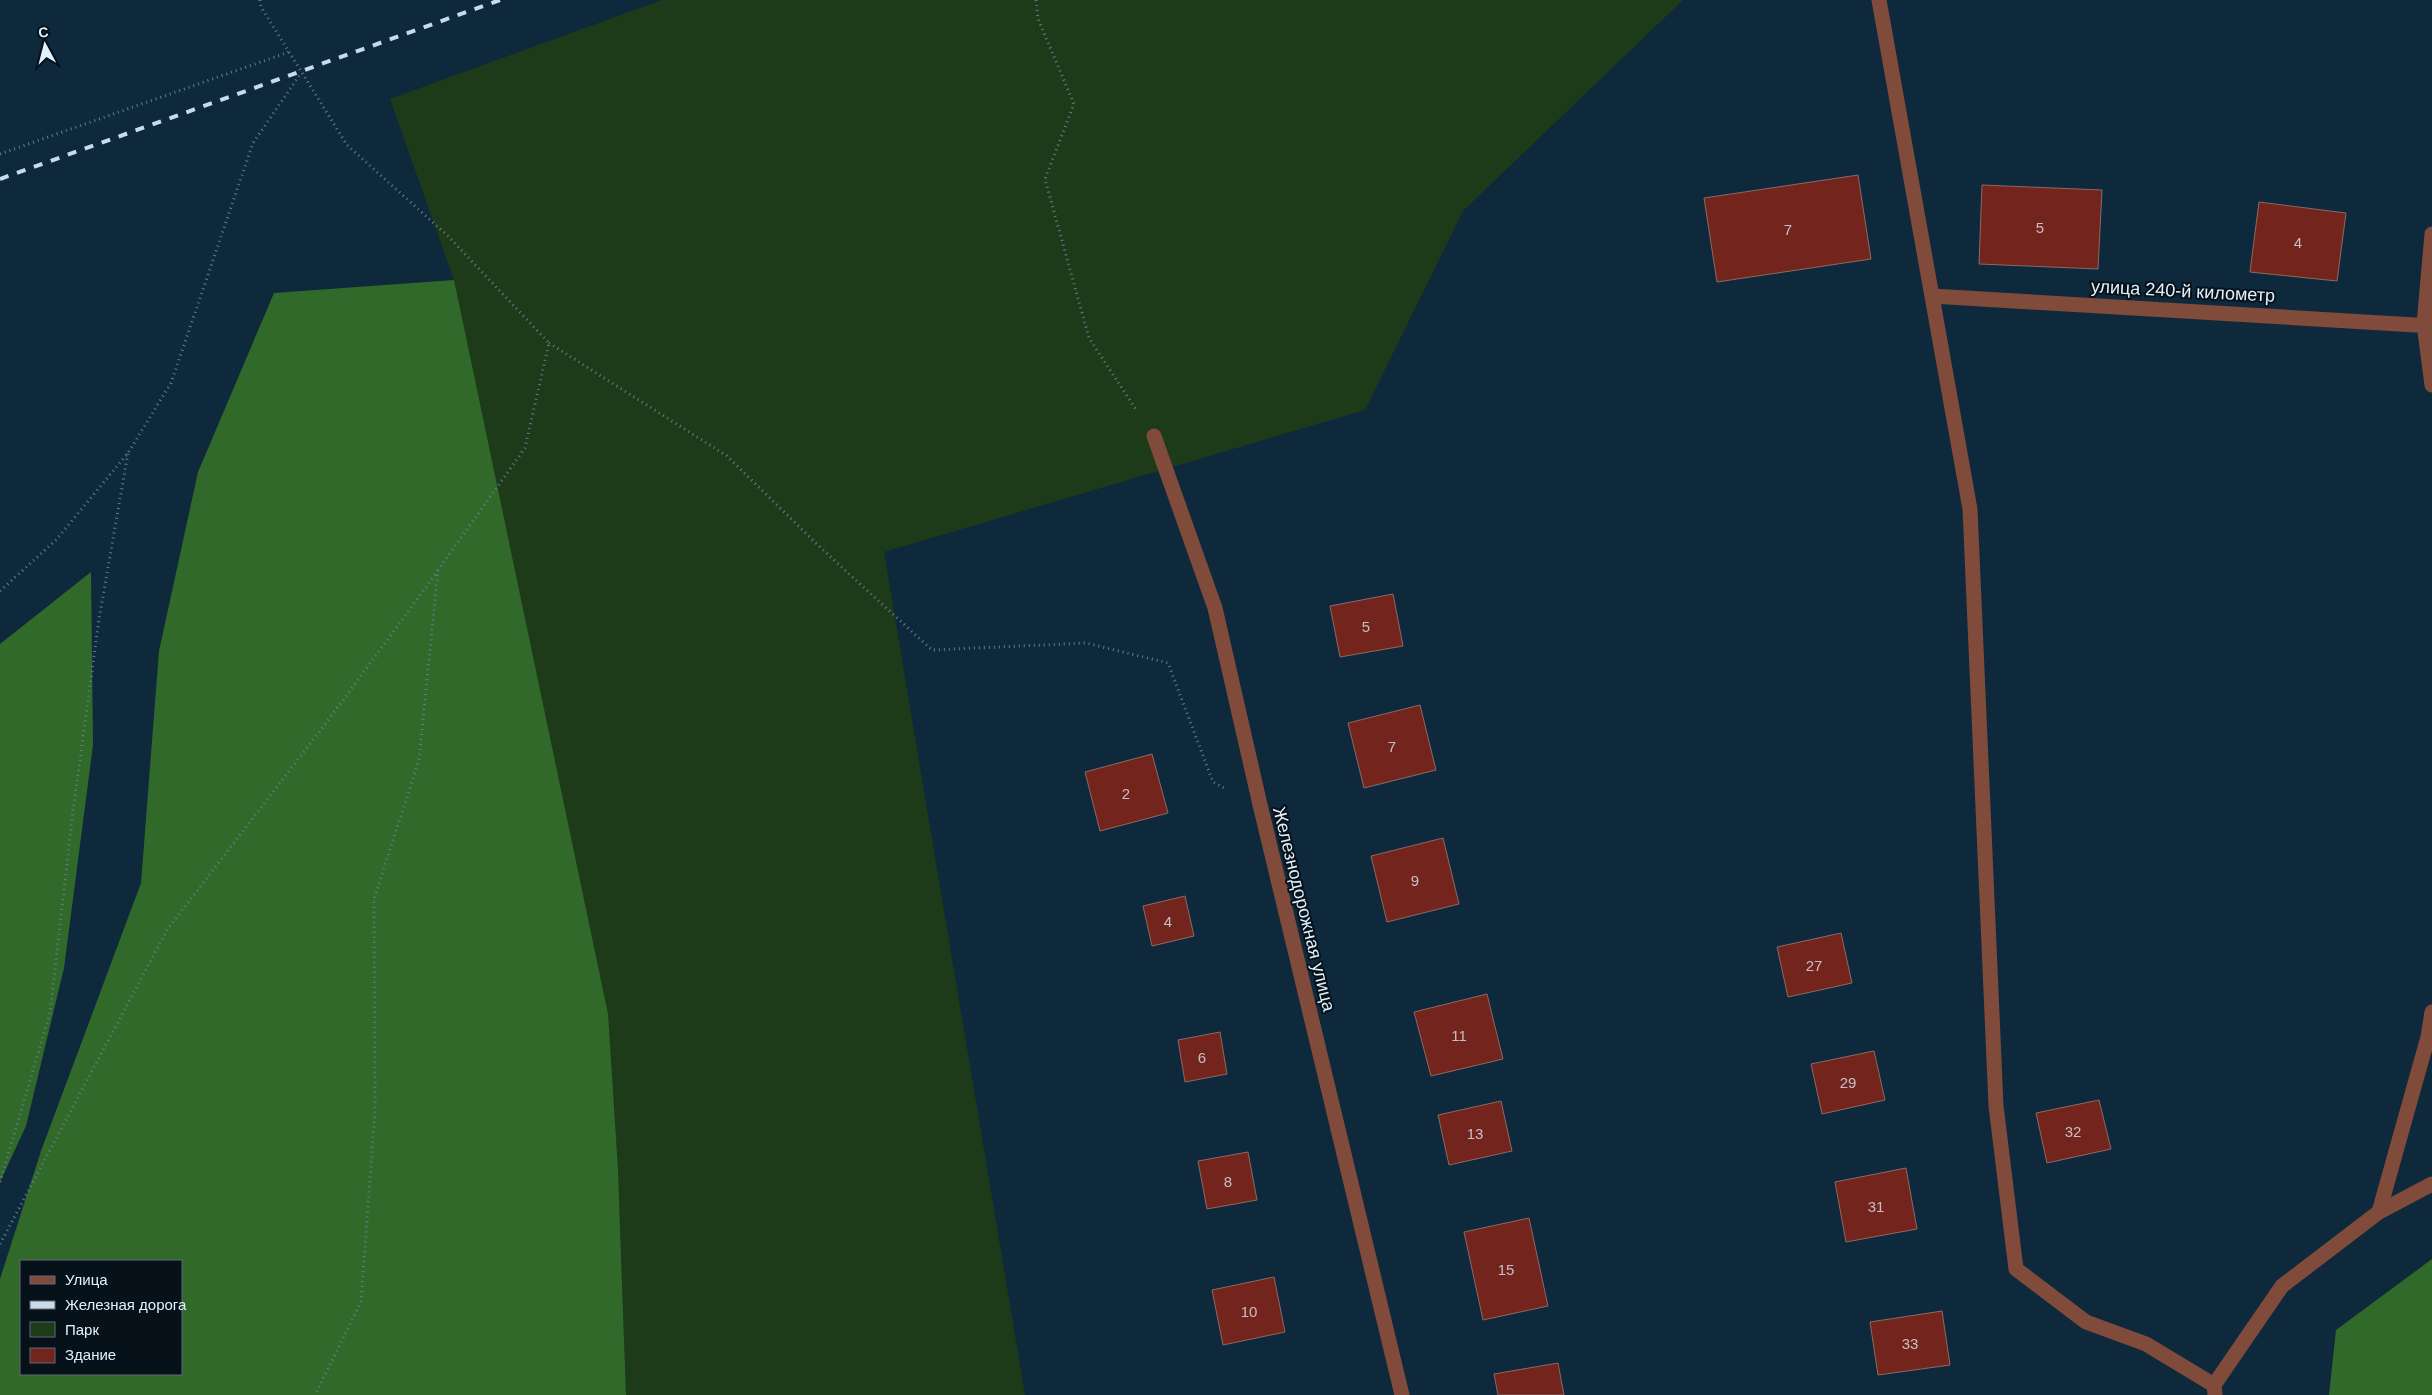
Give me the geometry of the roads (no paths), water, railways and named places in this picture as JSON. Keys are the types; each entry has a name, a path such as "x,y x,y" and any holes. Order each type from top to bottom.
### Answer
{"street":[{"path":"1878,0 1970,509 1996,1106 2016,1269 2086,1322 2146,1344 2215,1390 2282,1286 2379,1212 2432,1184"},
{"path":"2432,234 2428,325 2432,385"},
{"name":"улица 240-й километр","path":"1932,296 2428,325"},
{"name":"Железнодорожная улица","path":"1154,436 1215,608 1261,810 1402,1395"},
{"path":"2379,1212 2428,1037 2432,1012"}],"railway":[{"path":"0,179 500,0"}]}
